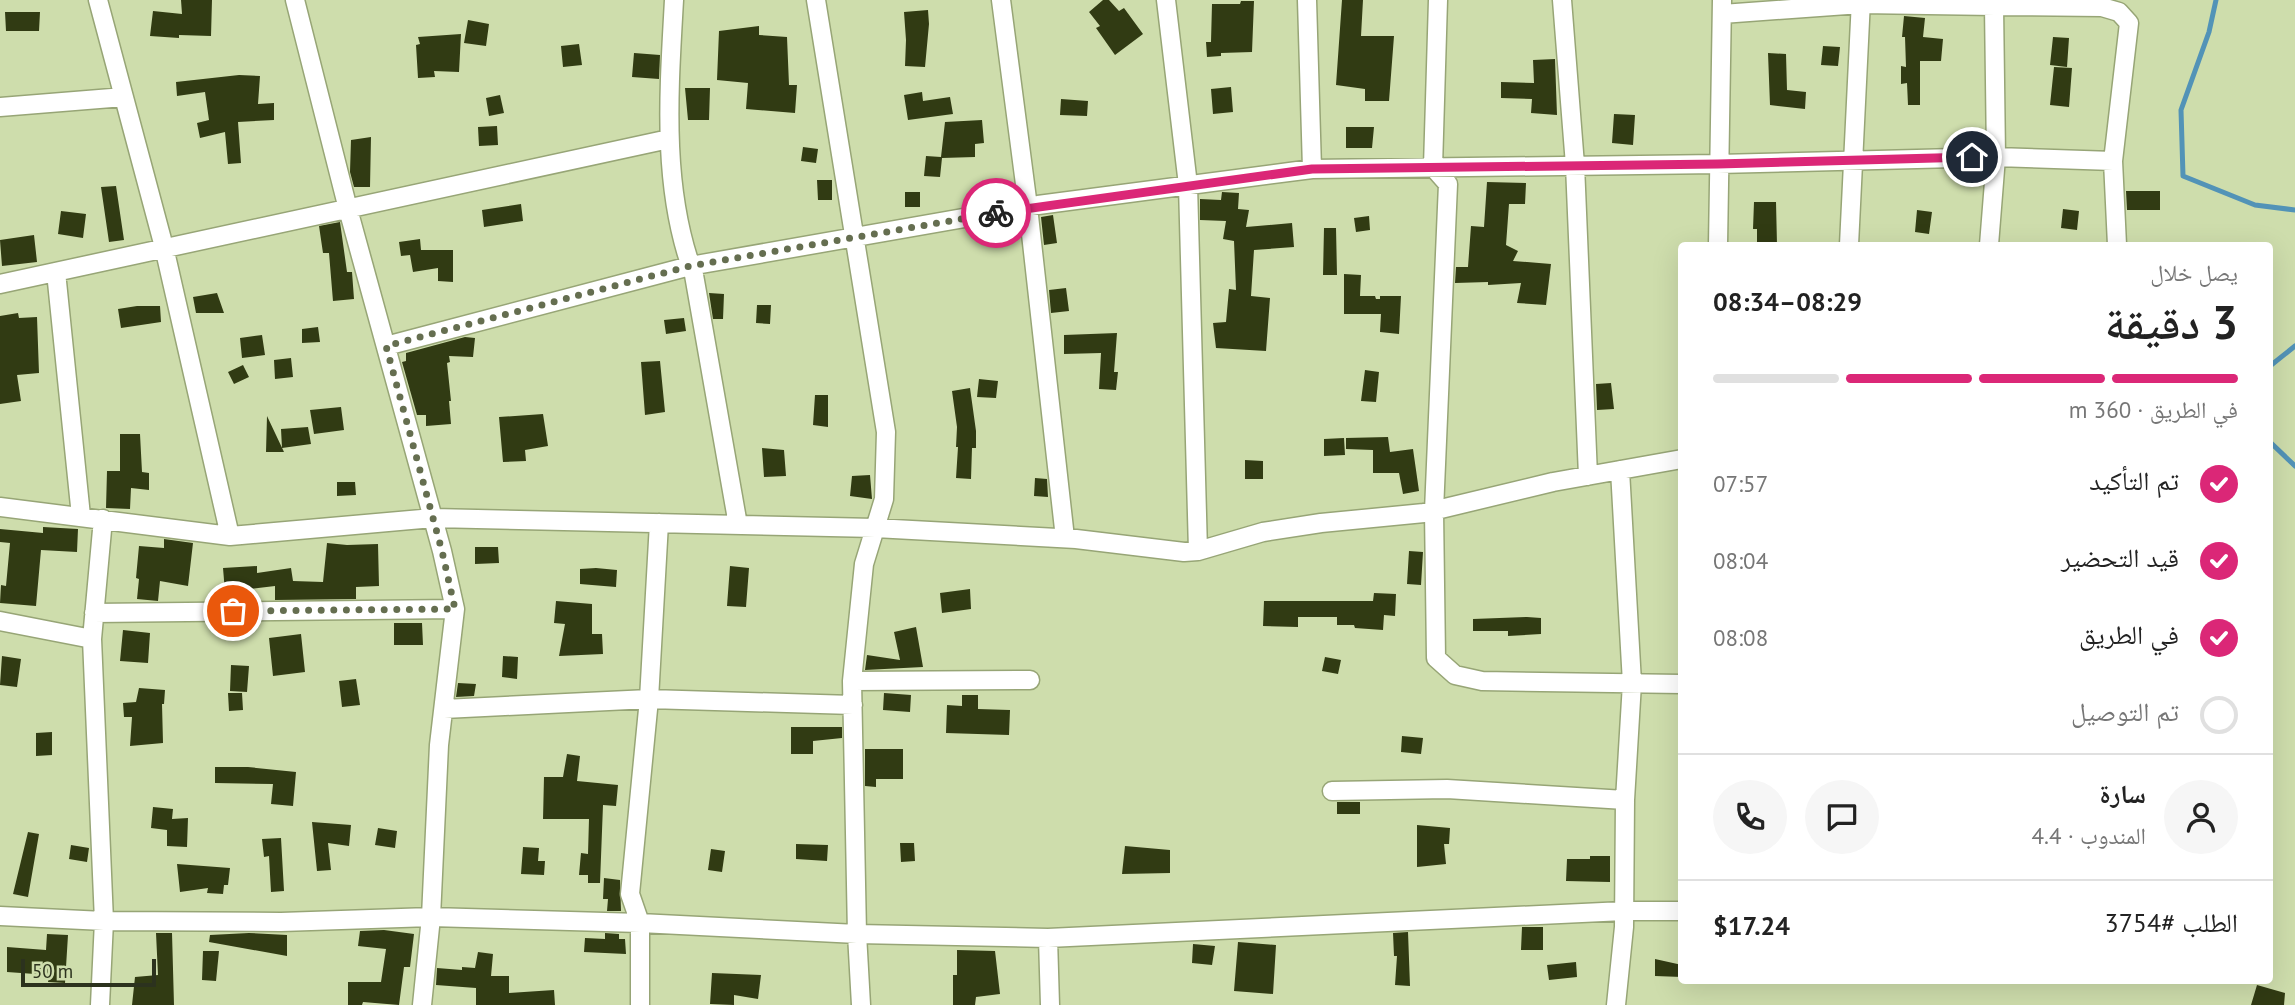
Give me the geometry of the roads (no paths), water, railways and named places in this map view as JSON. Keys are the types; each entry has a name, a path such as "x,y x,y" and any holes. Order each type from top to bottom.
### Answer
{"street":[{"path":"99,0 164,247 230,536"},
{"path":"295,0 455,609 439,745 431,917 422,1005"},
{"path":"674,0 668,139 682,247 690,266 738,525"},
{"path":"816,0 886,432 884,499 864,564 852,681 861,1005"},
{"path":"1001,0 1028,207 1065,538"},
{"path":"1166,0 1188,185 1198,551"},
{"path":"1307,0 1312,169"},
{"path":"1438,0 1433,167 1448,184 1434,511 1436,658 1455,675 1482,681 1678,684"},
{"path":"1562,0 1575,165 1588,476"},
{"path":"1849,242 1861,2"},
{"path":"1718,242 1722,7 1861,2 2102,7 2119,12 2129,23 2113,161 2117,242"},
{"path":"1989,242 1996,157 1994,6"},
{"path":"0,107 124,97"},
{"path":"0,284 668,139"},
{"path":"386,346 690,266 1028,207 1312,169 1718,164 1996,157 2113,161"},
{"path":"56,272 81,516"},
{"path":"0,507 230,536 433,518 875,528 1065,538 1184,552 1198,551 1263,532 1434,511 1553,482 1678,461"},
{"path":"1616,1005 1624,911 1625,800 1632,683 1620,470"},
{"path":"100,1005 104,921 92,639 103,519"},
{"path":"640,1005 640,923 630,894 649,699 659,523"},
{"path":"94,613 455,609"},
{"path":"0,621 92,639"},
{"path":"852,681 1030,680"},
{"path":"444,709 649,699 853,705"},
{"path":"1332,790 1447,789 1625,800"},
{"path":"0,916 104,921 281,922 431,917 640,923 857,934 1048,938 1624,911 1678,911"},
{"path":"1048,938 1050,1005"}],"waterway":[{"path":"2216,0 2209,32 2181,110 2183,176 2255,205 2295,210"},
{"path":"2273,364 2295,346"},
{"path":"2273,445 2295,466"}]}
